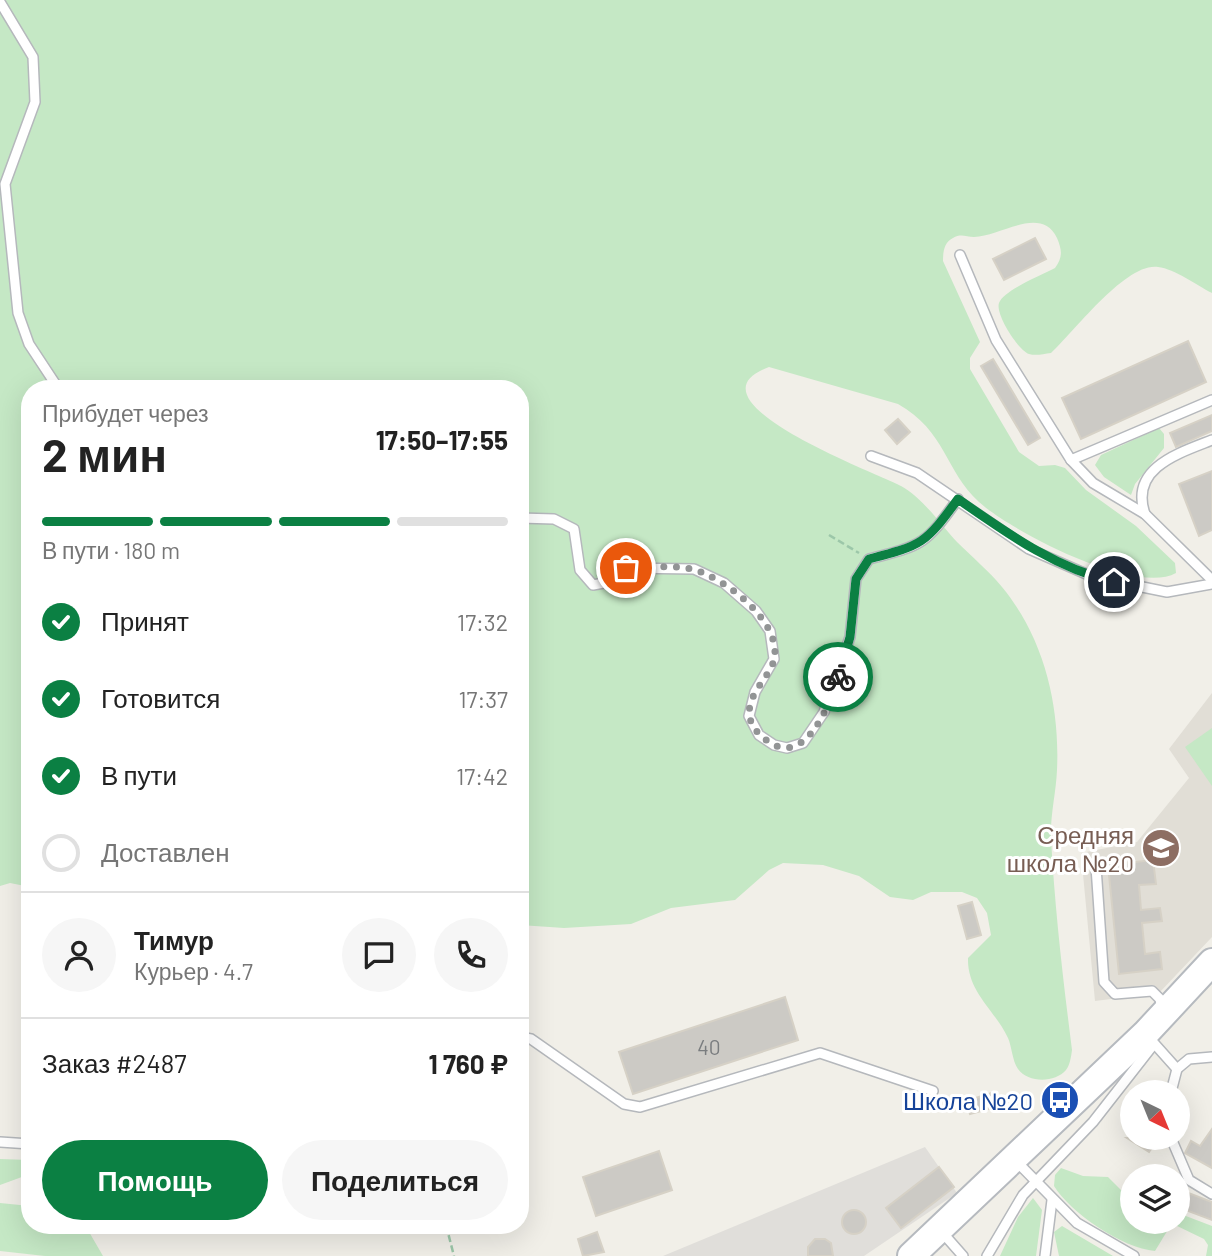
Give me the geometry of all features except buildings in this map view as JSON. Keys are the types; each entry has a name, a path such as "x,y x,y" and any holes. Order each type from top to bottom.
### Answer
{"main road":[{"path":"915,1255 1154,1031 1212,962"}],"lane":[{"path":"0,2 33,57 34,68 35,102 5,184 18,313 29,344 53,380"},
{"path":"960,255 996,340 1071,460 1093,483 1145,514 1212,582"},
{"path":"1071,460 1212,400"},
{"path":"1145,514 1141,501 1142,489 1158,466 1169,456 1212,440"},
{"path":"871,456 916,473 1029,549 1093,577 1167,592 1212,582"},
{"path":"529,518 554,519 574,529 580,570 593,585 609,582 626,568 694,569 724,583 756,611 770,631 774,659 755,692 749,716 758,735 774,746 787,748 803,743 824,712 850,637 856,579 869,559 911,548 931,536 958,499"},
{"path":"987,1256 1023,1195 1100,1114 1154,1031 1160,999 1152,991 1115,993 1104,982 1096,867"},
{"path":"1154,1031 1177,1069"},
{"path":"529,1039 624,1104 640,1107 820,1053 933,1091"},
{"path":"1174,1080 1177,1069 1189,1059 1212,1056"},
{"path":"0,1142 21,1143"},
{"path":"1176,1150 1189,1180 1212,1194"},
{"path":"1015,1160 1077,1223 1134,1256"},
{"path":"1045,1256 1052,1200"},
{"path":"940,1230 963,1256"}],"path":[{"path":"829,535 869,559"},
{"path":"448,1234 454,1256"}],"shaded area":[{"name":"Средняя школа №20","path":"1212,693 1212,937 1159,993 1095,1001 1081,853 1137,842 1189,778 1169,749"},
{"path":"925,1147 957,1193 864,1256 663,1256"}],"green space":[{"path":"0,0 1212,0 1212,293 1171,271 1158,267 1145,268 1116,286 1051,353 1032,355 1019,346 1008,331 1000,315 999,303 1015,288 1055,268 1061,250 1050,228 1031,223 974,237 959,236 948,242 943,258 980,342 970,358 970,369 1019,452 1039,466 1055,465 1065,468 1086,490 1136,526 1175,563 1176,573 1157,578 1132,576 1074,557 1018,529 979,502 968,490 926,426 898,404 769,367 748,381 748,398 766,416 793,435 901,486 917,497 997,581 1017,607 1039,650 1056,721 1057,770 1051,839 1072,1050 1066,1070 1061,1074 1049,1079 1035,1079 1022,1074 1014,1062 1008,1038 977,991 969,970 968,958 991,935 987,913 977,898 962,892 931,892 913,900 890,897 859,876 823,865 783,863 769,870 735,900 671,908 631,924 564,928 529,926 529,380 21,380 21,885 10,883 0,886"},
{"path":"1159,428 1164,434 1164,448 1135,484 1131,495 1104,477 1095,465 1101,455"},
{"path":"1212,728 1212,786 1185,747"},
{"path":"0,1159 21,1160 21,1177 0,1185"},
{"path":"1061,1168 1083,1176 1108,1177 1120,1189 1120,1234 1165,1234 1155,1251 1128,1243 1098,1228 1062,1196 1054,1186 1055,1175"},
{"path":"1033,1198 1042,1210 1036,1256 1000,1256 1018,1217"},
{"path":"0,1203 21,1205 21,1234 90,1234 103,1256 45,1256 0,1251"},
{"path":"1190,1218 1212,1226 1212,1256 1206,1256 1208,1245 1204,1239 1190,1232"},
{"path":"1062,1226 1113,1256 1059,1256 1054,1232"}],"way so far":[{"path":"626,568 694,569 724,583 756,611 770,631 774,659 755,692 749,716 758,735 774,746 787,748 803,743 824,712 838,677"}],"place":[{"name":"Средняя школа №20","path":"1161,848"},
{"name":"Школа №20","path":"1060,1100"}],"route":[{"path":"838,677 850,637 856,579 869,559 911,548 931,536 958,499 1029,549 1093,577 1114,582"}]}
